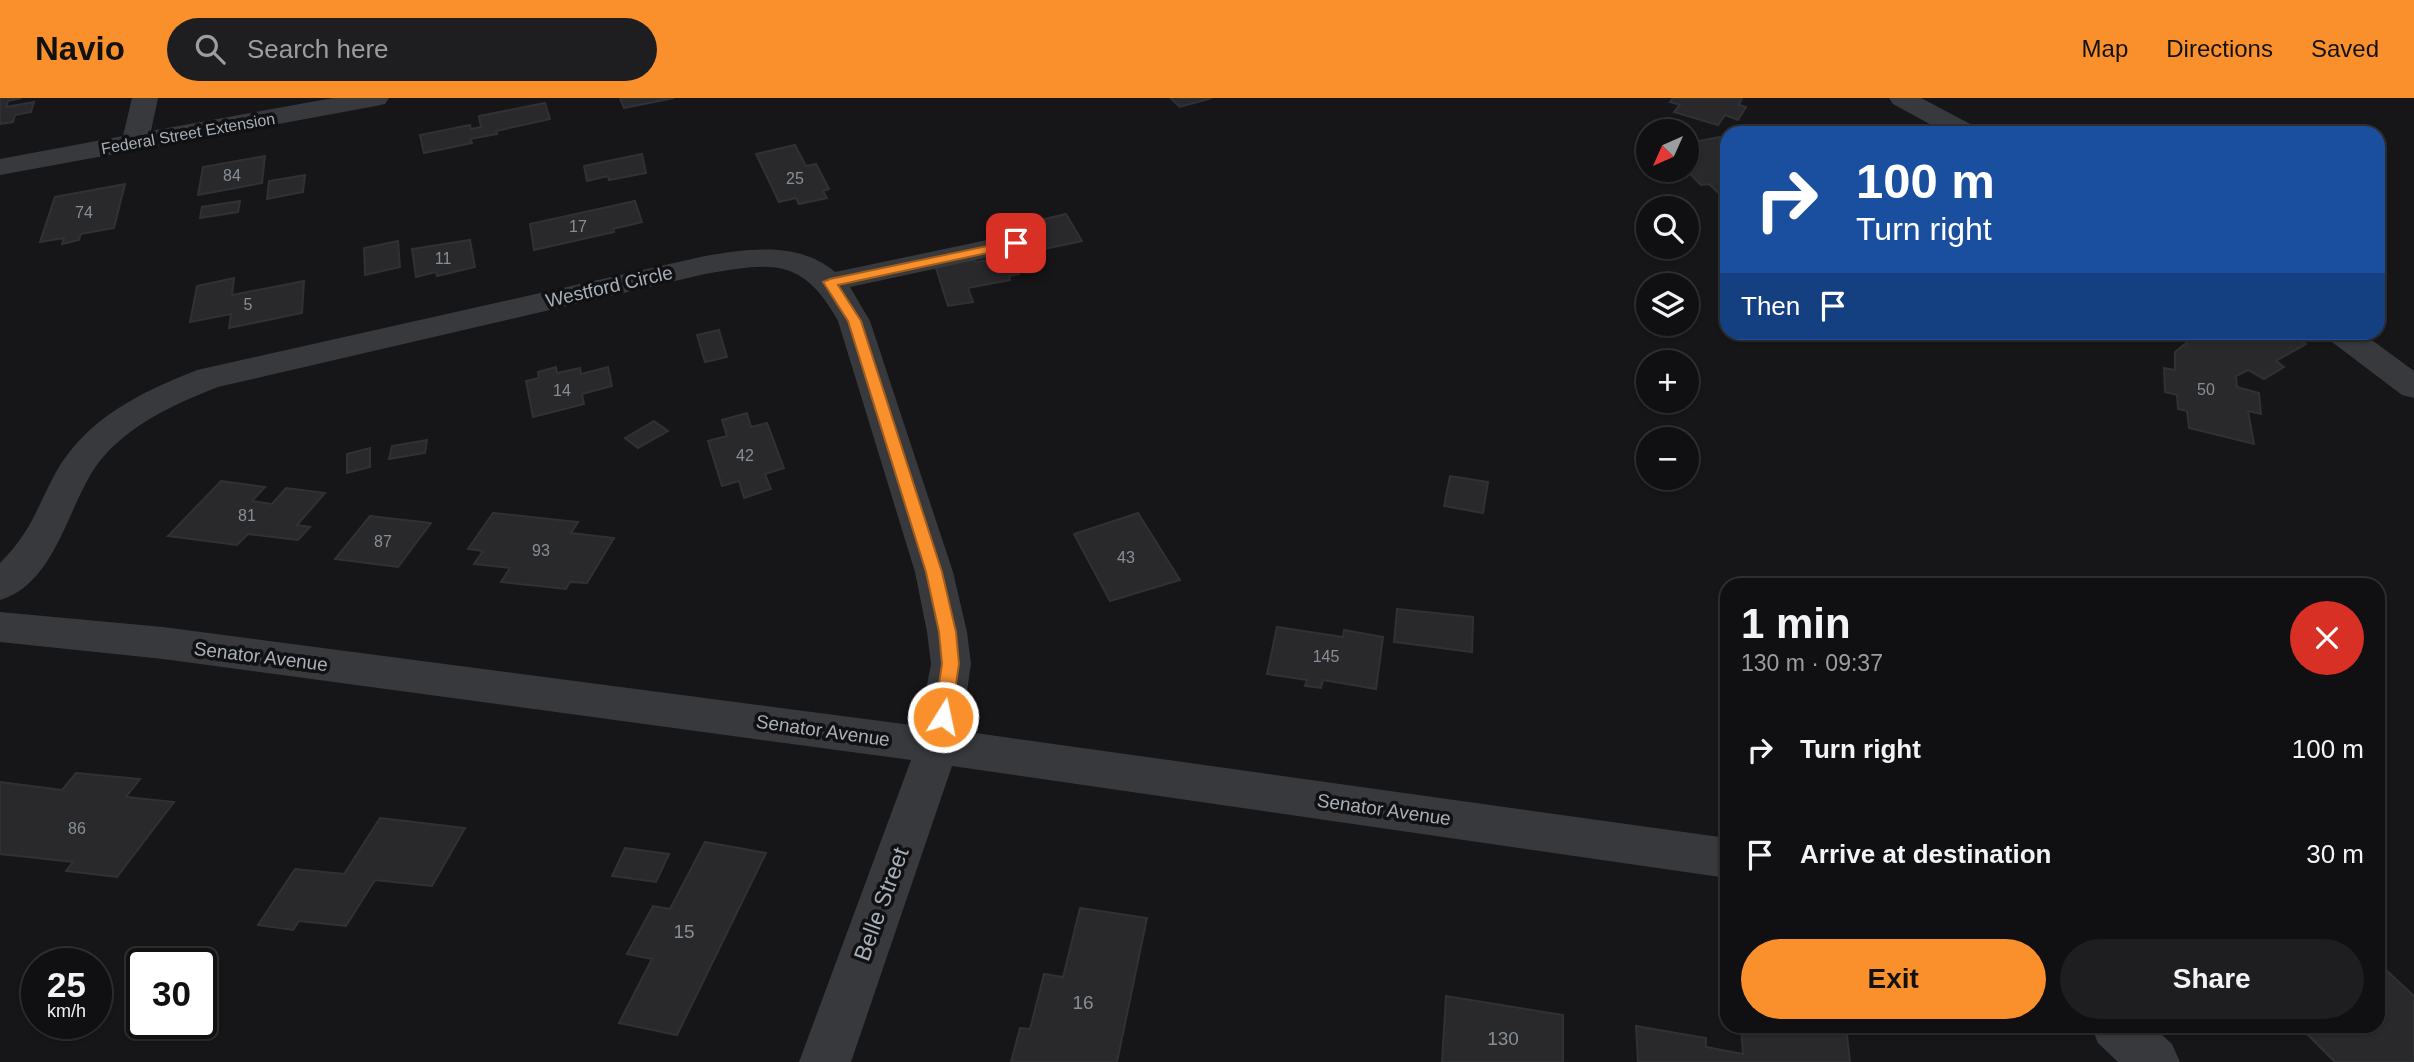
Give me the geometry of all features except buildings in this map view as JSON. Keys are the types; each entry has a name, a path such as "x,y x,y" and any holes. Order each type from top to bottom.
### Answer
{"street":[{"path":"135,142 145,98"},
{"name":"Federal Street Extension","path":"0,167 376,98"},
{"path":"1902,98 1953,126"},
{"path":"830,282 1016,243"},
{"name":"Westford Circle","path":"0,586 36,549 79,463 90,449 119,425 163,398 209,378 677,270 745,258 764,257 792,261 815,271 830,282 854,321 936,581 951,664 937,746"},
{"path":"2350,340 2414,387"},
{"name":"Senator Avenue","path":"0,627 163,643 937,746 1720,857"},
{"name":"Belle Street","path":"825,1062 937,746"},
{"path":"2123,1033 2154,1062"}],"route":[{"path":"943,717 951,664 934,572 854,321 830,282 1016,243"}]}
